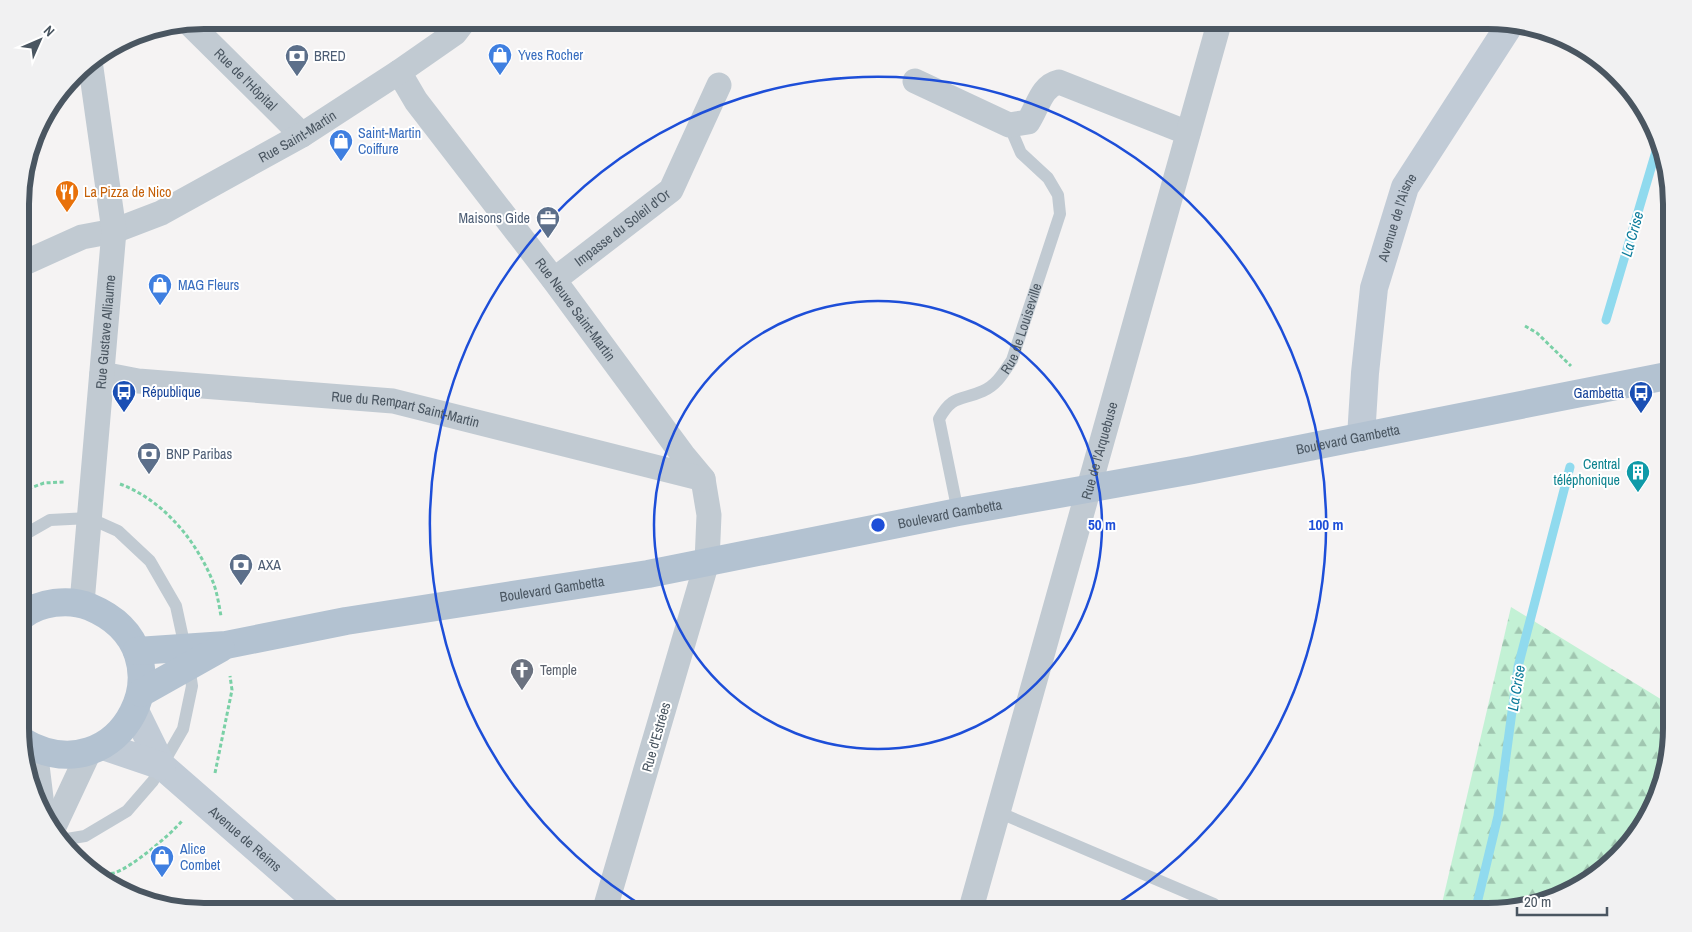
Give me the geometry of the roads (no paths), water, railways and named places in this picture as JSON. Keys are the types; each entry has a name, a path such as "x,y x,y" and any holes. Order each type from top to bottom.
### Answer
{"main road":[{"name":"Avenue de l'Aisne","path":"1361,437 1374,288 1405,186 1507,30"},
{"name":"Boulevard Gambetta","path":"137,651 188,657 226,645 346,622 648,574 958,512 1193,470 1663,377"},
{"path":"29,613 52,603 82,603 105,613 124,629 137,651 142,672 138,702 122,731 96,749 61,756 30,746"},
{"name":"Boulevard Gambetta","path":"138,702 188,657"},
{"name":"Avenue de Reims","path":"138,702 162,766"},
{"name":"Avenue de Reims","path":"96,749 162,766 319,903"}],"street":[{"name":"Rue de l'Hôpital","path":"194,29 302,135"},
{"name":"Rue Saint-Martin","path":"29,261 82,236 114,231 161,213 302,135 399,72 457,29"},
{"name":"Rue de l'Arquebuse","path":"972,903 1217,29"},
{"name":"Rue Gustave Alliaume","path":"82,603 114,231 91,70"},
{"name":"Rue Neuve Saint-Martin","path":"399,72 416,101 554,280 703,480 709,515 707,562"},
{"path":"915,81 1009,125 1028,122 1046,88 1060,82 1188,133"},
{"name":"Impasse du Soleil d'Or","path":"554,280 671,190 719,85"},
{"name":"Rue du Rempart Saint-Martin","path":"102,374 138,381 392,401 703,480"},
{"name":"Rue d'Estrées","path":"607,903 707,562"},
{"path":"56,823 96,749"}],"lane":[{"name":"Rue de Louiseville","path":"958,512 939,419 946,406 956,399 984,391 998,381 1012,360 1060,214 1058,195 1048,178 1021,153 1009,125"},
{"path":"29,532 50,520 89,518 118,531 150,561 176,606 188,657 192,686 183,729 153,781 127,811 85,836 68,839"},
{"path":"998,812 1212,903"}],"waterway":[{"name":"La Crise","path":"1606,320 1656,153"},
{"name":"La Crise","path":"1477,903 1498,816 1518,667 1570,467"}],"place":[{"name":"Yves Rocher","path":"500,76"},
{"name":"BRED","path":"297,77"},
{"name":"Saint-Martin Coiffure","path":"341,162"},
{"name":"La Pizza de Nico","path":"67,213"},
{"name":"Maisons Gide","path":"548,239"},
{"name":"MAG Fleurs","path":"160,306"},
{"name":"République","path":"124,413"},
{"name":"Gambetta","path":"1641,414"},
{"name":"BNP Paribas","path":"149,475"},
{"name":"Central téléphonique","path":"1638,493"},
{"name":"AXA","path":"241,586"},
{"name":"Temple","path":"522,691"},
{"name":"Alice Combet","path":"162,878"}]}
